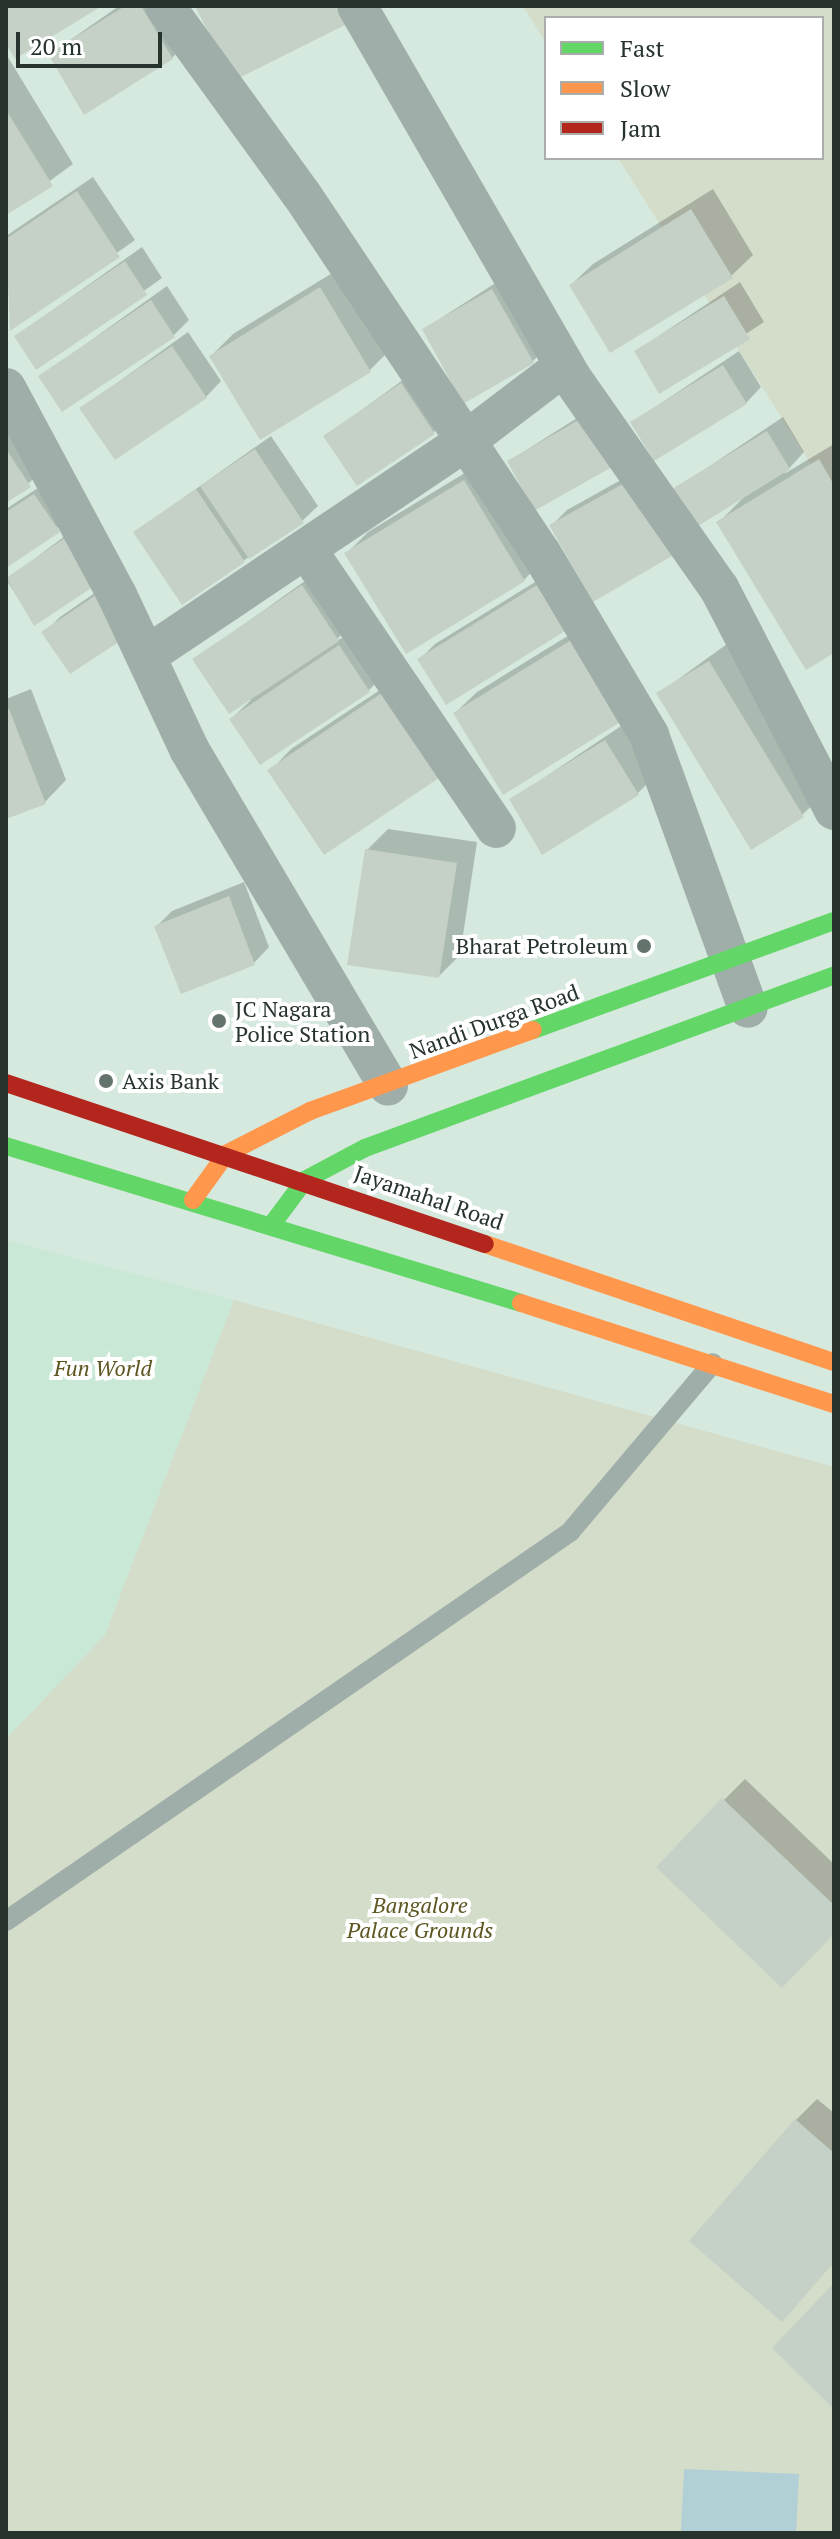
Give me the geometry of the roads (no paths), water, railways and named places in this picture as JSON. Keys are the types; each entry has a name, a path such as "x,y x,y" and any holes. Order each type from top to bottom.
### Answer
{"main road":[{"name":"Nandi Durga Road","path":"193,1200 226,1154 310,1111 388,1086 834,921"},
{"path":"273,1223 305,1180 365,1148 834,975"},
{"name":"Jayamahal Road","path":"6,1083 305,1180 834,1362"},
{"path":"6,1146 273,1223 834,1404"}],"street":[{"path":"165,6 302,195 463,443 541,553 649,735 748,1008"},
{"path":"357,6 564,366 719,588 834,810"},
{"path":"146,656 463,443 564,366"},
{"path":"6,388 146,656 189,749 388,1086"},
{"path":"307,550 496,828"}],"lane":[{"path":"6,1921 570,1532 712,1364 723,1324"}],"water":[{"path":"684,2469 799,2474 796,2533 681,2531"}],"place":[{"name":"Bharat Petroleum","path":"644,946"},
{"name":"JC Nagara Police Station","path":"219,1021"},
{"name":"Axis Bank","path":"106,1081"}],"park label":[{"name":"Fun World","path":"103,1368"},
{"name":"Bangalore Palace Grounds","path":"420,1916"}]}
